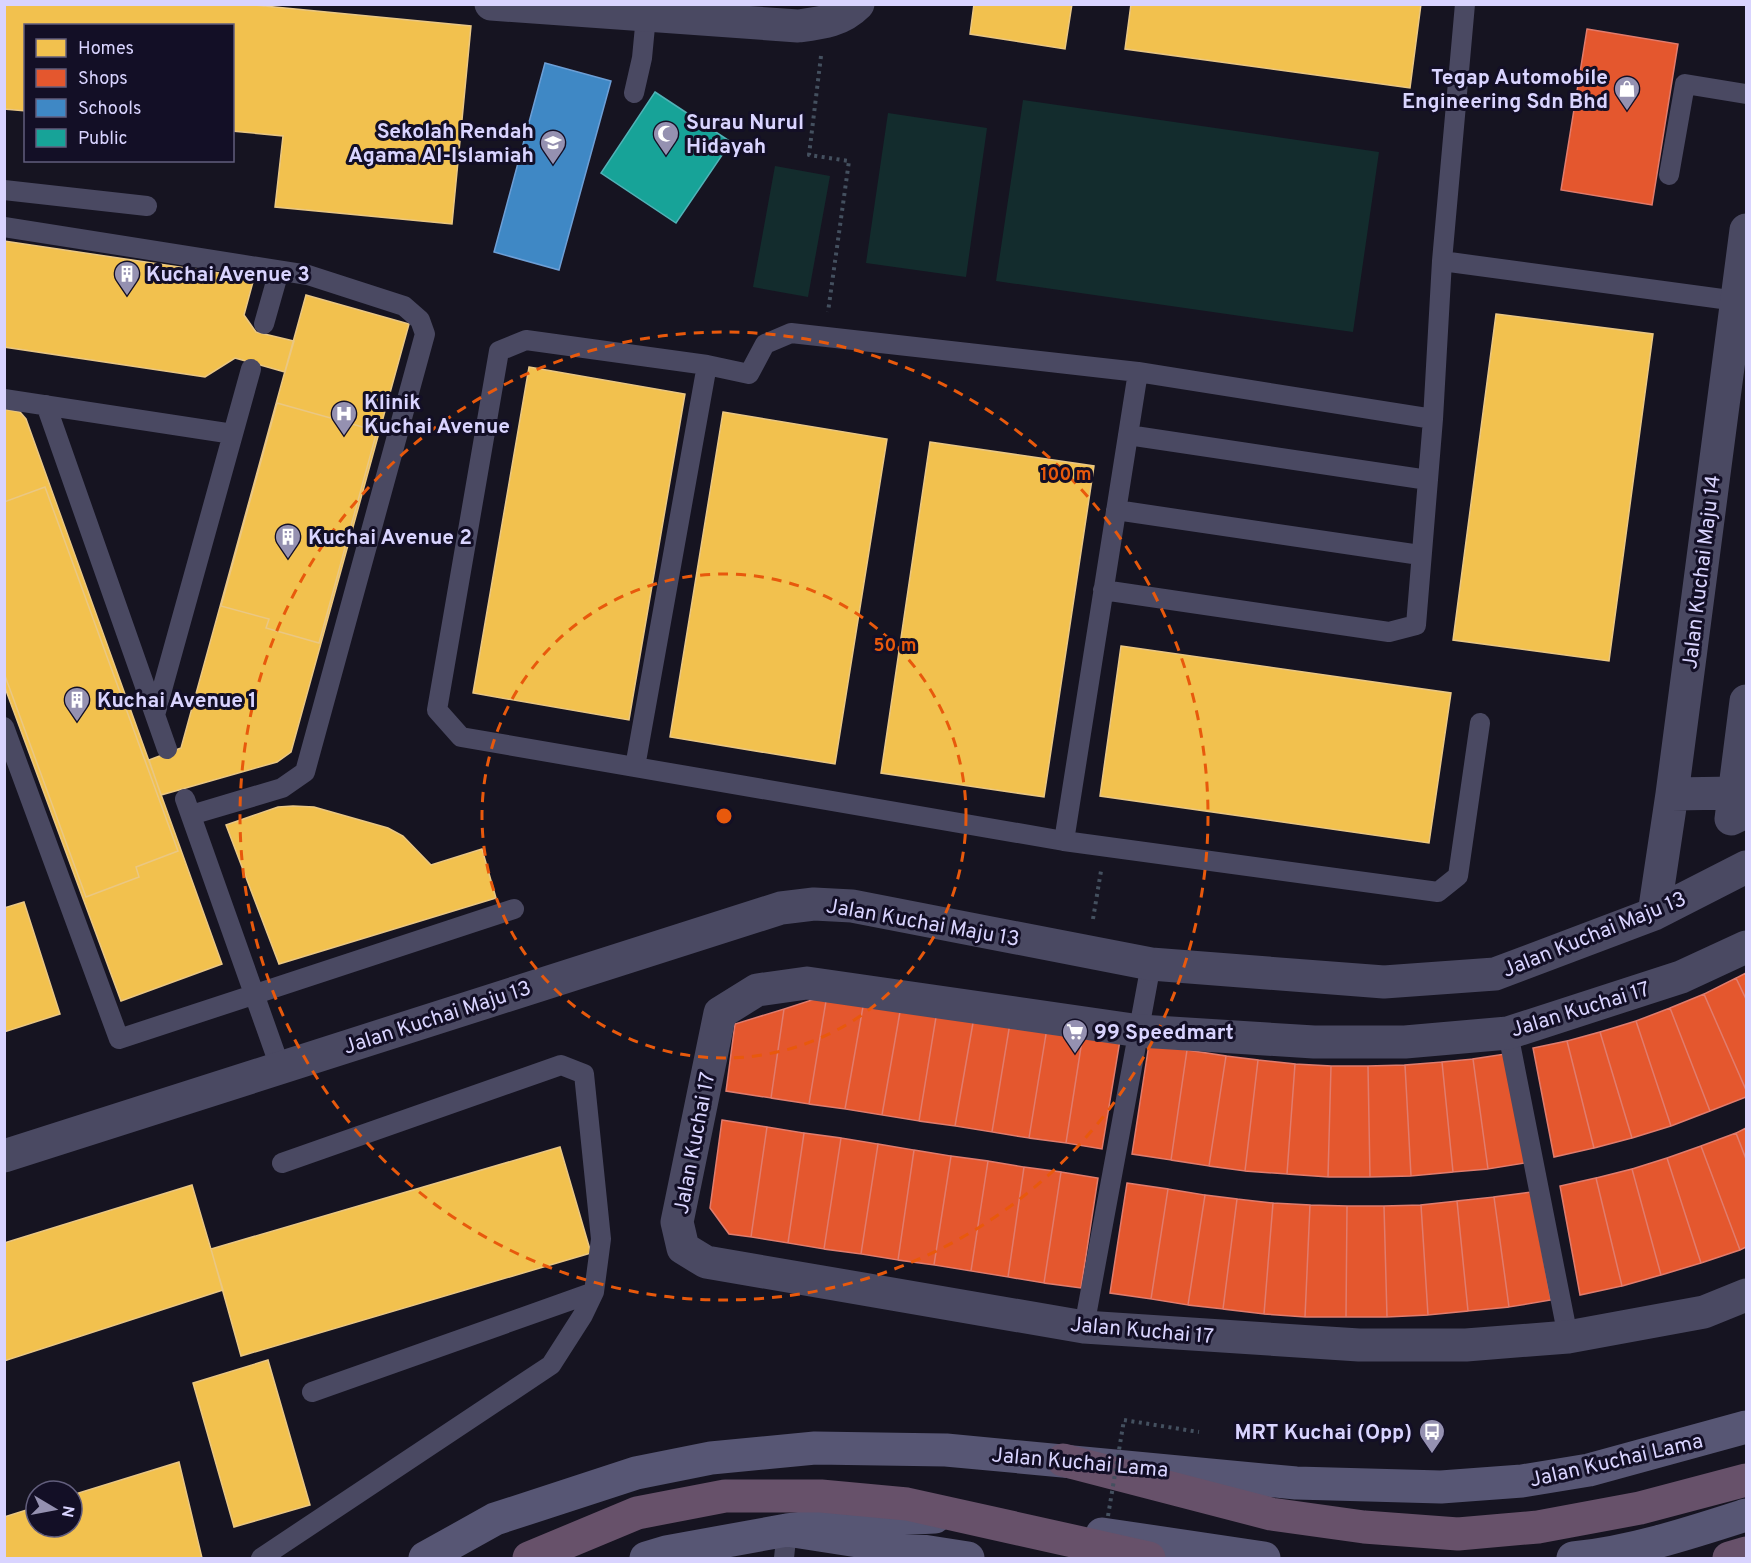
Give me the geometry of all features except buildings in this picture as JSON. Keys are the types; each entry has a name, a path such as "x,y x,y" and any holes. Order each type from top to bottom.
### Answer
{"highway":[{"path":"1064,1460 1271,1514 1364,1527 1458,1534 1538,1527 1572,1521 1640,1508 1746,1480"},
{"path":"529,1558 637,1513 737,1496 821,1496 907,1504 1149,1558"},
{"path":"1729,1558 1746,1552"}],"main road":[{"name":"Jalan Kuchai Lama","path":"425,1558 495,1519 636,1473 711,1458 815,1448 946,1450 1296,1483 1441,1487 1522,1482 1589,1470 1746,1427"},
{"path":"1573,1558 1597,1556 1691,1533 1746,1515"},
{"path":"786,1544 884,1520 939,1516 1002,1518 1264,1558"},
{"path":"646,1558 666,1552 786,1544 968,1558"}],"street":[{"path":"491,4 798,26 824,23 846,15 858,4"},
{"name":"Jalan Kuchai Maju 14","path":"1654,914 1672,794 1746,230"},
{"path":"1672,794 1741,802 1746,701"},
{"name":"Jalan Kuchai Maju 13","path":"4,1156 781,908 814,904 852,906 1151,964 1384,982 1495,974 1654,914 1746,867"},
{"name":"Jalan Kuchai 17","path":"1746,947 1681,977 1508,1033 1405,1042 1314,1042 1140,1030 807,983 757,990 720,1013 677,1222 683,1248 706,1262 1084,1327 1359,1345 1466,1346 1568,1337 1704,1312 1746,1295"}],"lane":[{"path":"1103,590 1389,632 1416,625 1433,419 1442,261 1466,4"},
{"path":"634,93 642,57 646,16"},
{"path":"1669,175 1685,84 1746,94"},
{"path":"4,190 147,206"},
{"path":"4,227 308,275 404,306 420,320 425,334 305,772 282,788 188,807 280,1067"},
{"path":"1442,261 1737,301"},
{"path":"264,324 279,271"},
{"path":"1433,419 1138,372 791,333 765,344 749,374 707,365 526,340 499,351 496,362 437,710 461,737 1064,841 1438,892 1458,876 1480,723"},
{"path":"635,767 707,365"},
{"path":"155,715 251,369"},
{"path":"1064,841 1138,372"},
{"path":"4,399 233,434"},
{"path":"46,405 167,749"},
{"path":"1128,435 1428,480"},
{"path":"1116,510 1420,555"},
{"path":"4,726 119,1039 514,909"},
{"path":"1084,1327 1151,964"},
{"path":"1508,1033 1568,1337"},
{"path":"261,1558 551,1365 583,1315 594,1292 601,1239 584,1074 561,1065 282,1163"},
{"path":"312,1392 594,1292"}],"path":[{"path":"824,23 809,155 849,161 824,337"},
{"path":"1087,951 1106,846"},
{"path":"1106,1524 1124,1420 1199,1432"}],"green space":[{"path":"1023,100 1379,152 1353,332 996,281"},
{"path":"888,113 987,128 966,277 866,263"},
{"path":"775,166 830,176 808,297 753,287"}],"place":[{"name":"Tegap Automobile Engineering Sdn Bhd","path":"1627,112"},
{"name":"Surau Nurul Hidayah","path":"666,157"},
{"name":"Sekolah Rendah Agama Al-Islamiah","path":"553,166"},
{"name":"Kuchai Avenue 3","path":"127,297"},
{"name":"Klinik Kuchai Avenue","path":"344,437"},
{"name":"Kuchai Avenue 2","path":"288,560"},
{"name":"Kuchai Avenue 1","path":"77,723"},
{"name":"99 Speedmart","path":"1075,1055"},
{"name":"MRT Kuchai (Opp)","path":"1432,1455"}]}
